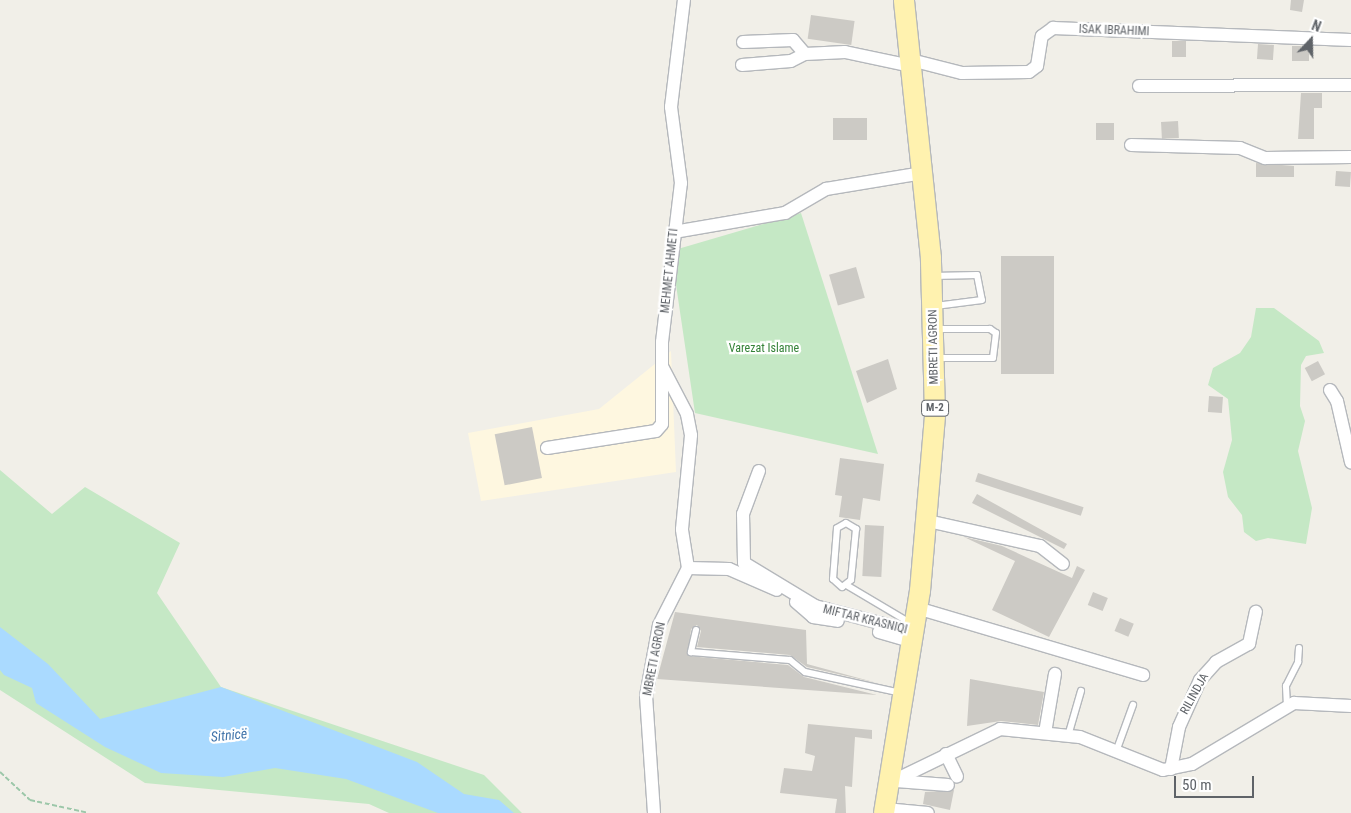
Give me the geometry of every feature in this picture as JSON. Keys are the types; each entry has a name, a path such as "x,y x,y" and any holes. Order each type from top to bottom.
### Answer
{"main road":[{"name":"MBRETI AGRON","path":"884,811 893,782 928,521 935,358 932,276 904,0"}],"street":[{"name":"MEHMET AHMETI","path":"547,448 659,429 664,415 662,367 674,232 681,183 671,107 684,0"},
{"name":"ISAK IBRAHIMI","path":"911,63 962,73 1029,72 1037,66 1042,36 1053,28 1351,40"},
{"path":"743,42 793,40 805,54"},
{"path":"742,65 791,62 805,54 860,53 911,63"},
{"path":"1139,86 1351,85"},
{"path":"1131,145 1240,148 1265,158 1351,157"},
{"path":"674,232 785,213 826,189 923,173"},
{"path":"662,367 687,414 691,435 682,529 688,568 729,569 781,592 813,617 915,627 1144,675"},
{"path":"1330,390 1341,414 1351,462"},
{"name":"MIFTAR KRASNIQI","path":"759,471 743,514 744,563 815,606 915,627"},
{"path":"928,521 1040,546 1064,564"},
{"name":"MBRETI AGRON","path":"654,813 646,696 659,625 688,568"},
{"name":"RILINDJA","path":"1171,769 1179,726 1200,680 1216,662 1249,644 1256,612"},
{"path":"1045,733 1055,674"},
{"path":"893,782 990,731 1045,733 1068,736 1117,749 1154,768 1171,769 1192,764 1287,706 1303,702 1351,706"},
{"path":"893,782 953,781 946,754"},
{"name":"MBRETI AGRON","path":"884,811 928,813"}],"lane":[{"path":"932,276 977,274 982,300 934,306"},
{"path":"934,330 990,329 996,333 993,358 935,358"},
{"path":"848,586 856,530 846,522 837,528 833,579 836,585 848,586 915,627"},
{"path":"696,630 691,652 790,660 805,672 904,694"},
{"path":"1287,706 1286,686 1298,662 1299,648"},
{"path":"1068,736 1081,691"},
{"path":"1117,749 1133,705"}],"path":[{"path":"0,772 30,800 89,813"}],"shaded area":[{"path":"671,351 676,472 481,501 468,433 599,409"}],"green space":[{"name":"Varezat Islame","path":"801,213 878,454 695,413 671,251"},
{"path":"1256,308 1274,308 1319,341 1324,353 1306,356 1301,365 1300,406 1305,421 1298,451 1312,508 1306,544 1268,538 1256,541 1244,532 1242,515 1228,497 1223,472 1232,440 1228,399 1208,385 1213,368 1240,353 1251,337"},
{"path":"0,470 52,514 85,487 180,543 157,593 221,687 484,775 522,813 389,813 369,804 145,783 0,690"}],"water":[{"name":"Sitnicë","path":"0,627 48,664 100,719 221,687 417,762 464,794 499,800 514,813 438,813 346,779 275,768 223,777 161,773 105,747 36,703 32,688 4,675 0,670"}],"building":[{"path":"1291,0 1304,0 1302,12 1290,10"},
{"path":"811,15 855,21 851,45 808,39"},
{"path":"1172,41 1186,41 1186,57 1172,57"},
{"path":"1258,44 1274,45 1273,60 1257,59"},
{"path":"1292,46 1309,46 1309,61 1292,61"},
{"path":"1301,93 1322,93 1322,108 1314,108 1314,139 1298,139"},
{"path":"833,118 867,118 867,140 833,140"},
{"path":"1178,121 1179,138 1162,139 1161,122"},
{"path":"1096,123 1114,123 1114,140 1096,140"},
{"path":"1256,163 1294,166 1294,177 1256,177"},
{"path":"1336,171 1351,172 1350,187 1335,186"},
{"path":"1001,256 1054,256 1054,374 1001,374"},
{"path":"856,267 865,298 838,305 829,275"},
{"path":"888,359 897,389 867,403 856,371"},
{"path":"1318,361 1325,374 1312,381 1305,368"},
{"path":"1209,396 1223,397 1222,413 1208,412"},
{"path":"532,427 542,478 505,485 495,434"},
{"path":"840,458 884,464 880,501 863,498 860,520 839,517 842,496 835,495"},
{"path":"978,473 1084,507 1081,516 975,482"},
{"path":"977,494 1067,544 1064,549 972,503"},
{"path":"865,525 884,526 881,577 862,576"},
{"path":"964,537 1002,546 1072,578 1077,566 1085,570 1049,637 992,610 1015,561"},
{"path":"1093,592 1108,598 1103,611 1088,605"},
{"path":"675,612 806,630 807,664 877,683 807,667 790,655 697,647 701,631 697,625 691,629 688,656 788,665 804,677 877,695 657,679"},
{"path":"1120,618 1134,624 1128,637 1115,631"},
{"path":"970,679 1044,692 1038,725 1001,721 967,726"},
{"path":"808,724 872,730 872,739 855,737 852,787 845,786 846,813 835,813 837,799 780,793 784,768 812,771 815,756 805,753"},
{"path":"954,790 950,810 923,804 925,792"}]}
